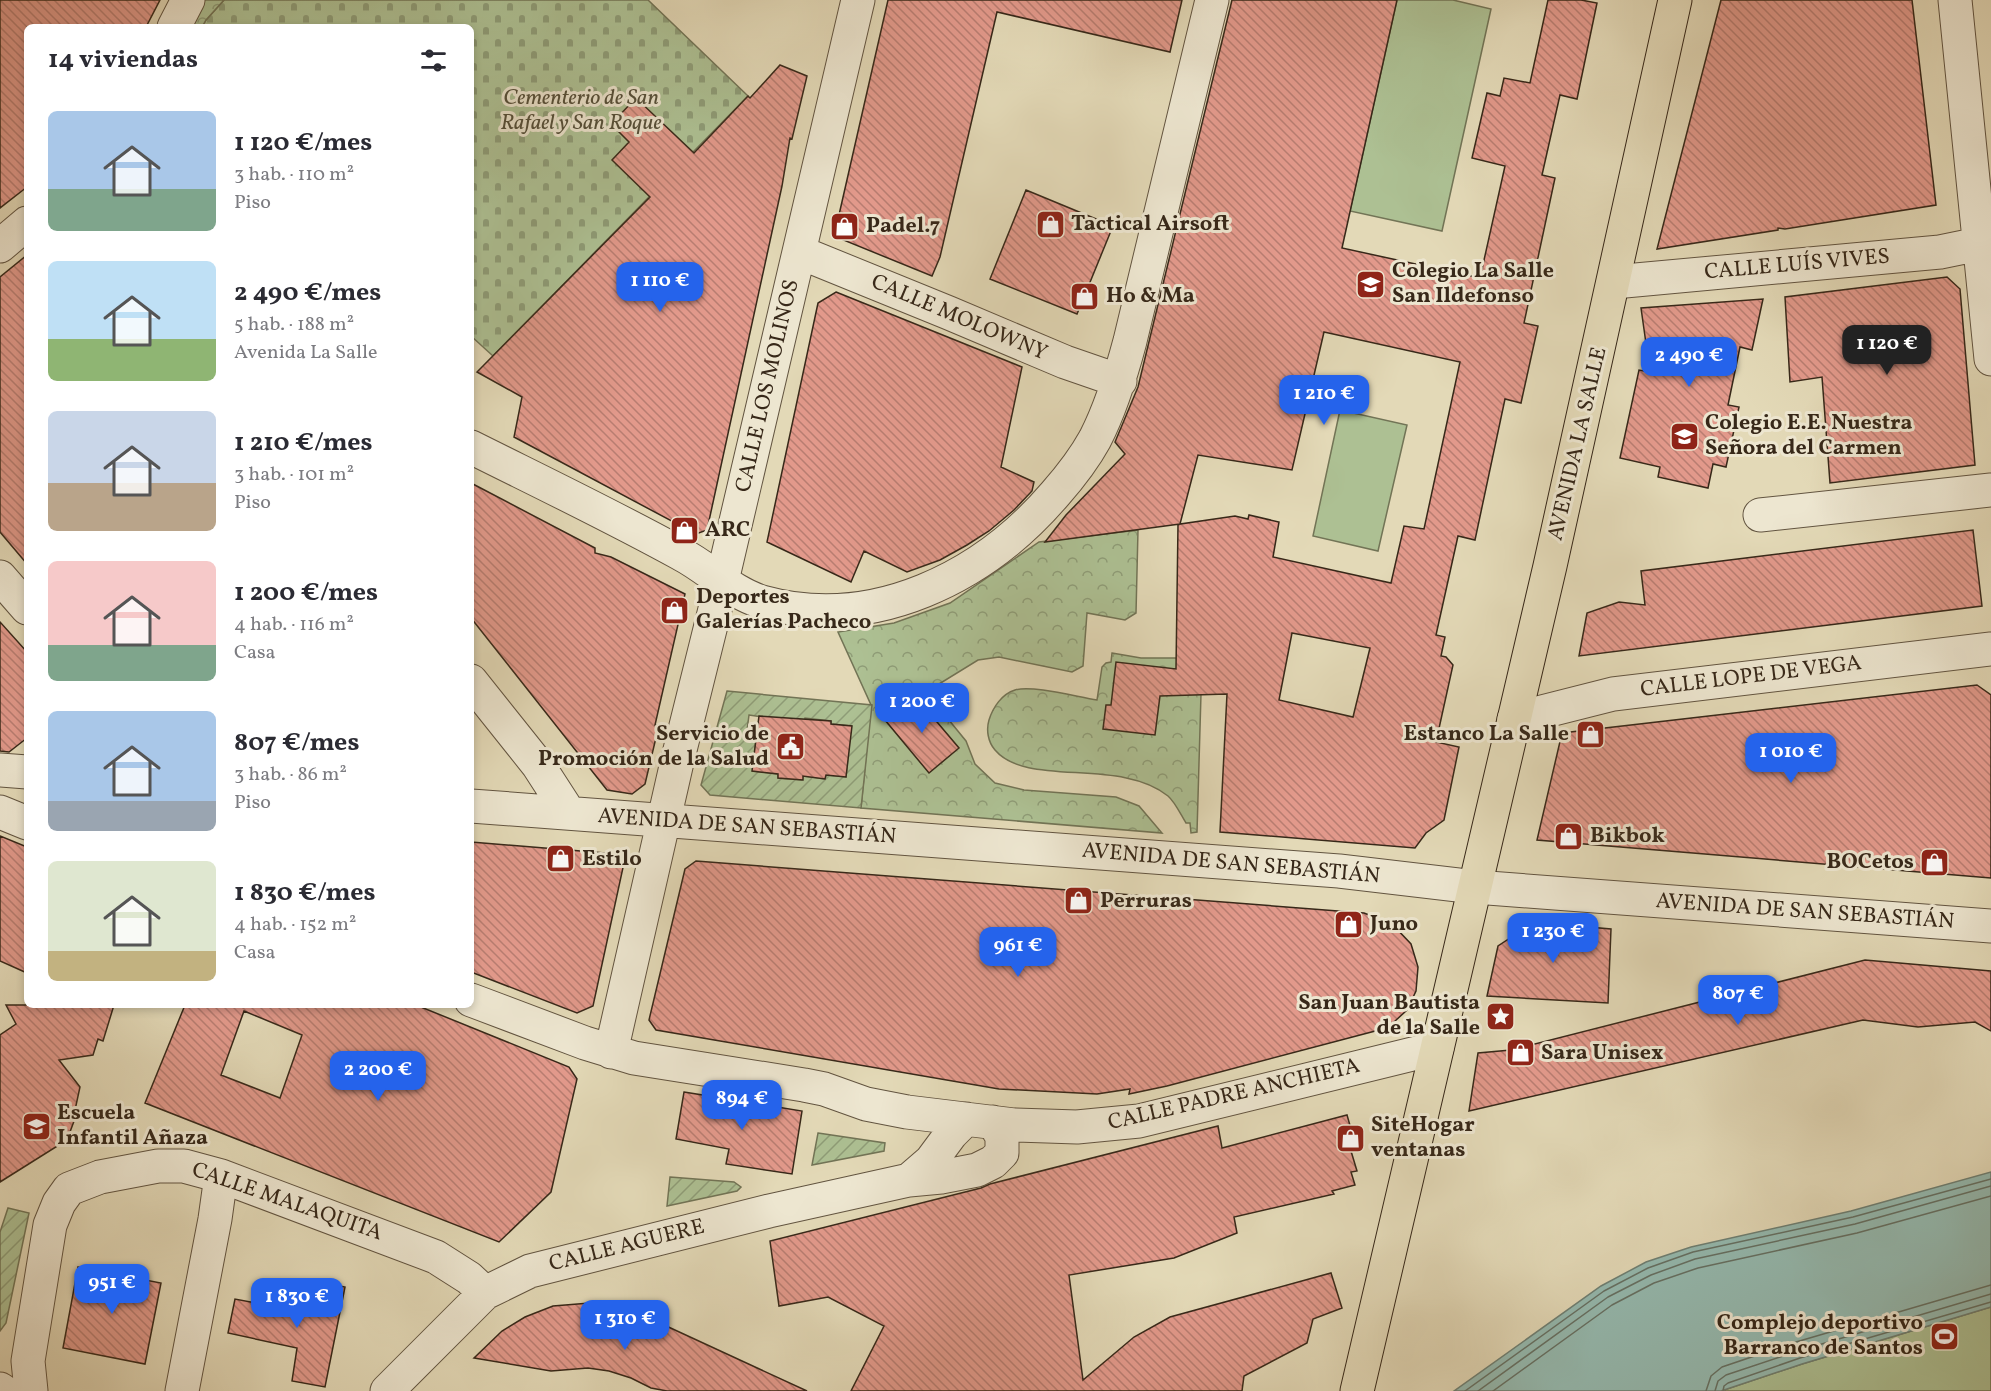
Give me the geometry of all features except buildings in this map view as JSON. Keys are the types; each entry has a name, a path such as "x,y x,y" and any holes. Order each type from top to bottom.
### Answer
{"main road":[{"name":"AVENIDA LA SALLE","path":"1357,1391 1514,720 1614,282 1675,0"}],"street":[{"path":"176,24 188,0"},
{"name":"CALLE LOS MOLINOS","path":"611,1052 858,0"},
{"path":"474,449 681,554 722,581 761,601 797,608 839,611 885,604 944,582 971,568 1005,544 1037,516 1080,464 1110,408 1120,381 1161,221 1212,0"},
{"path":"1955,0 1991,358"},
{"path":"0,246 24,226"},
{"name":"CALLE LUÍS VIVES","path":"1614,282 1940,252 1979,244"},
{"name":"CALLE MOLOWNY","path":"799,252 1065,362 1120,381"},
{"path":"1760,515 1991,490"},
{"path":"0,577 24,605"},
{"name":"CALLE LOPE DE VEGA","path":"1514,720 1613,694 1991,649"},
{"path":"474,685 538,765 569,813"},
{"path":"0,770 24,772"},
{"name":"AVENIDA DE SAN SEBASTIÁN","path":"474,806 1339,871 1474,887 1991,926"},
{"path":"0,812 24,822"},
{"name":"CALLE PADRE ANCHIETA","path":"474,1001 558,1034 634,1059 804,1085 824,1089 866,1104 907,1112 1048,1127 1077,1127 1139,1121 1437,1048"},
{"name":"CALLE AGUERE","path":"387,1391 484,1293 530,1270 769,1211 909,1180 968,1172 993,1162 1002,1153 1004,1144 1002,1136 980,1121 909,1180"},
{"name":"CALLE MALAQUITA","path":"31,1391 28,1361 50,1225 59,1203 69,1189 100,1177 158,1166 184,1166 221,1176 436,1257 469,1278 484,1293"},
{"path":"182,1391 221,1176"}],"green space":[{"path":"201,0 224,0 204,24 188,24"},
{"name":"Cementerio de San Rafael y San Roque","path":"224,0 648,0 748,96 493,356 474,339 474,24 204,24"},
{"path":"1397,0 1453,0 1491,9 1442,231 1350,211"},
{"path":"1340,410 1407,425 1378,551 1313,536"},
{"path":"1138,530 1136,613 1125,620 1087,613 1083,666 1072,672 999,657 978,660 926,692 966,741 975,764 995,783 1024,790 1116,797 1139,806 1162,833 861,808 871,705 838,632 894,623 950,603 1039,542"},
{"path":"1112,653 1141,658 1176,658 1201,694 1197,832 1191,833 1190,823 1186,823 1168,796 1148,784 1101,774 1029,768 1010,761 995,750 989,740 988,724 993,710 1002,698 1015,690 1033,689 1097,700 1102,667 1111,662"},
{"path":"727,691 872,705 861,808 710,795 701,785","holes":["749,715 804,723 805,718 851,726 846,777 826,775 825,779 803,776 802,780 778,778 778,774 753,771 756,739 746,738"]},
{"path":"818,1133 885,1143 884,1151 812,1165"},
{"path":"670,1177 734,1182 741,1187 737,1191 667,1206"},
{"path":"8,1208 29,1213 6,1323 0,1331 0,1232"},
{"name":"Complejo deportivo Barranco de Santos","path":"1991,1307 1991,1391 1721,1391 1802,1364"}],"water":[{"path":"1991,1172 1991,1307 1721,1391 1454,1391 1601,1286 1646,1262 1691,1247 1851,1211"}],"place":[{"name":"Tactical Airsoft","path":"1050,224"},
{"name":"Padel.7","path":"845,226"},
{"name":"Colegio La Salle San Ildefonso","path":"1371,284"},
{"name":"Ho & Ma","path":"1085,296"},
{"name":"Colegio E.E. Nuestra Señora del Carmen","path":"1684,436"},
{"name":"ARC","path":"684,530"},
{"name":"Deportes Galerías Pacheco","path":"675,610"},
{"name":"Estanco La Salle","path":"1590,734"},
{"name":"Servicio de Promoción de la Salud","path":"790,747"},
{"name":"Bikbok","path":"1569,836"},
{"name":"Estilo","path":"561,859"},
{"name":"BOCetos","path":"1935,862"},
{"name":"Perruras","path":"1079,901"},
{"name":"Juno","path":"1349,924"},
{"name":"San Juan Bautista de la Salle","path":"1501,1016"},
{"name":"Sara Unisex","path":"1520,1053"},
{"name":"Escuela Infantil Añaza","path":"36,1126"},
{"name":"SiteHogar ventanas","path":"1350,1138"},
{"name":"Complejo deportivo Barranco de Santos","path":"1944,1336"}]}
